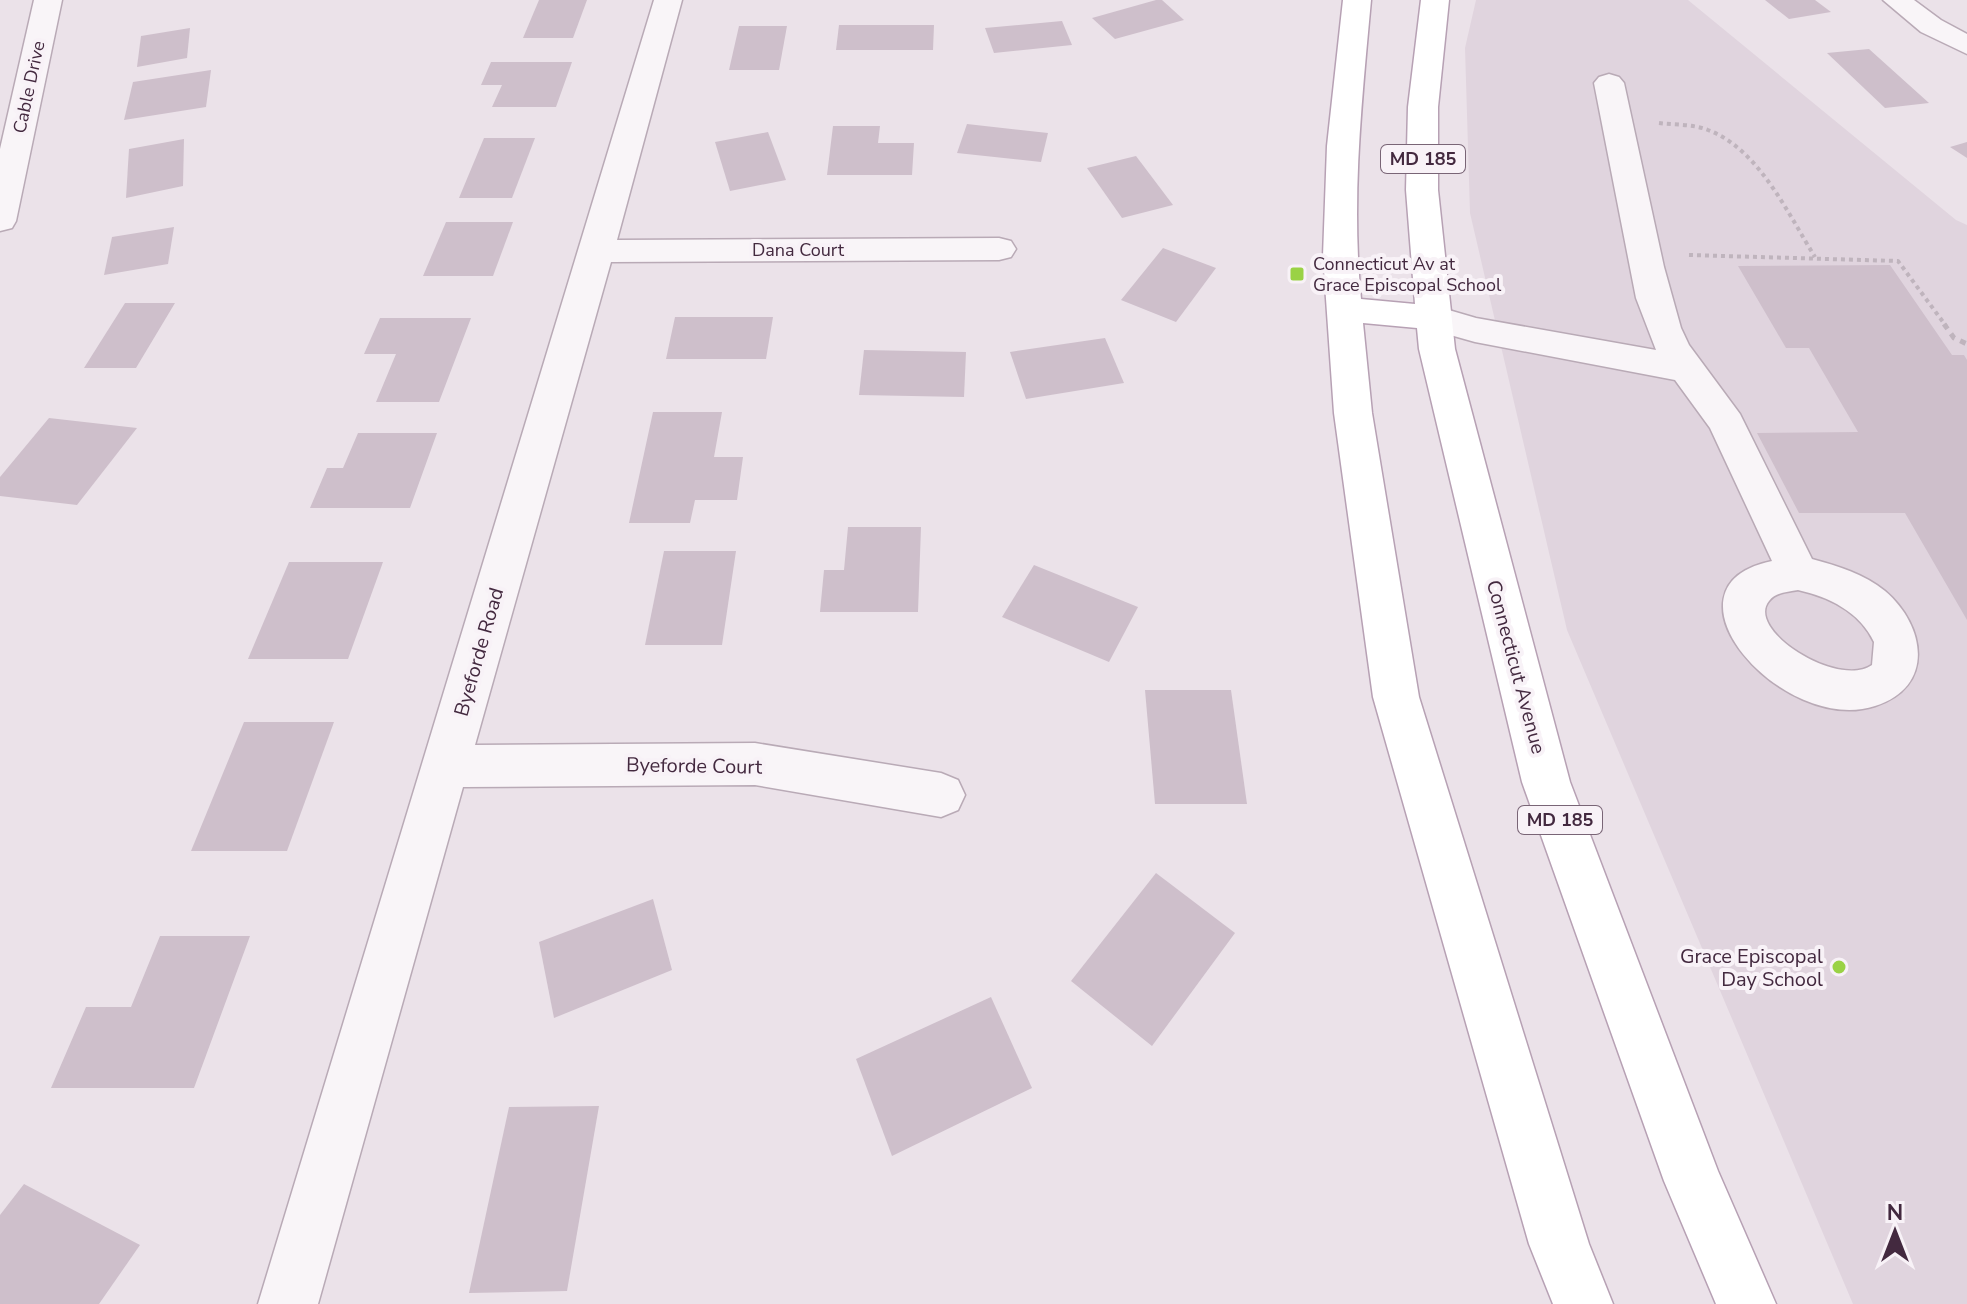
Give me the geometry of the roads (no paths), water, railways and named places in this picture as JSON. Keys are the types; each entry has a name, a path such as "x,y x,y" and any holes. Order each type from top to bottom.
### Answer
{"main road":[{"path":"1357,0 1353,14 1343,146 1340,256 1353,413 1396,697 1559,1244 1583,1304"},
{"name":"Connecticut Avenue","path":"1435,0 1423,107 1422,190 1437,349 1493,582 1546,782 1693,1181 1746,1304"},
{"path":"1345,309 1435,318"}],"street":[{"name":"Cable Drive","path":"0,221 48,0"},
{"name":"Byeforde Road","path":"288,1304 668,0"},
{"path":"1897,0 1931,26 1967,45"},
{"path":"1609,83 1626,140 1642,253 1664,331 1726,422 1798,573"},
{"name":"Dana Court","path":"597,251 999,249"},
{"path":"1435,318 1475,330 1687,369"},
{"name":"Byeforde Court","path":"445,766 755,764 941,795"}],"place":[{"name":"Connecticut Av at Grace Episcopal School","path":"1297,274"},
{"name":"Grace Episcopal Day School","path":"1839,967"}]}
